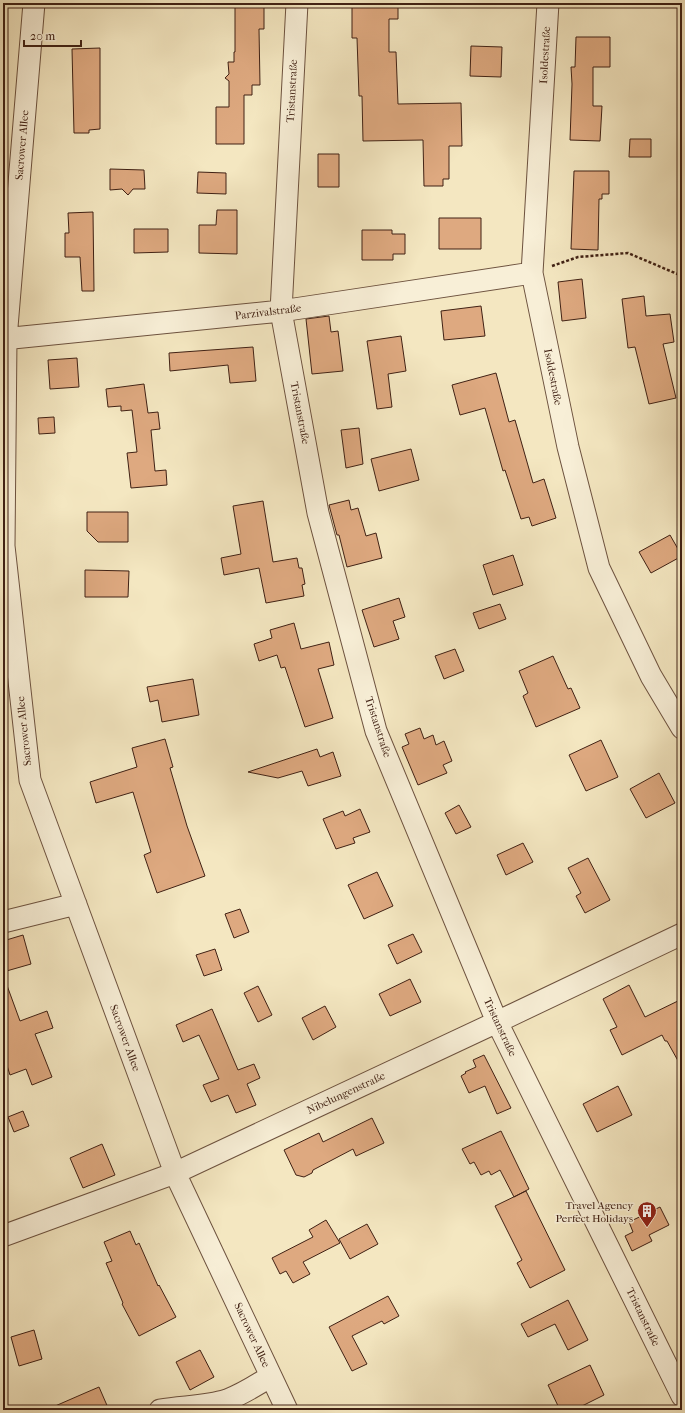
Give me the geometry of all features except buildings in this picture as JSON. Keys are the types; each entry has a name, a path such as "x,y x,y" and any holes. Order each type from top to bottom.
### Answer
{"street":[{"name":"Sacrower Allee","path":"34,3 4,339 4,546 30,780 176,1173 287,1410"},
{"name":"Tristanstraße","path":"297,3 281,311 318,513 376,731 497,1022 682,1396"},
{"name":"Isoldestraße","path":"548,3 532,273 568,447 599,568 651,676 682,728"},
{"name":"Parzivalstraße","path":"4,339 281,311 532,273"},
{"path":"3,922 76,904"},
{"name":"Nibelungenstraße","path":"3,1236 176,1173 682,934"},
{"path":"160,1410 204,1405 227,1400 271,1376"}],"path":[{"path":"532,273 578,256 628,253 682,276"}],"place":[{"name":"Travel Agency Perfect Holidays","path":"647,1228"}]}
